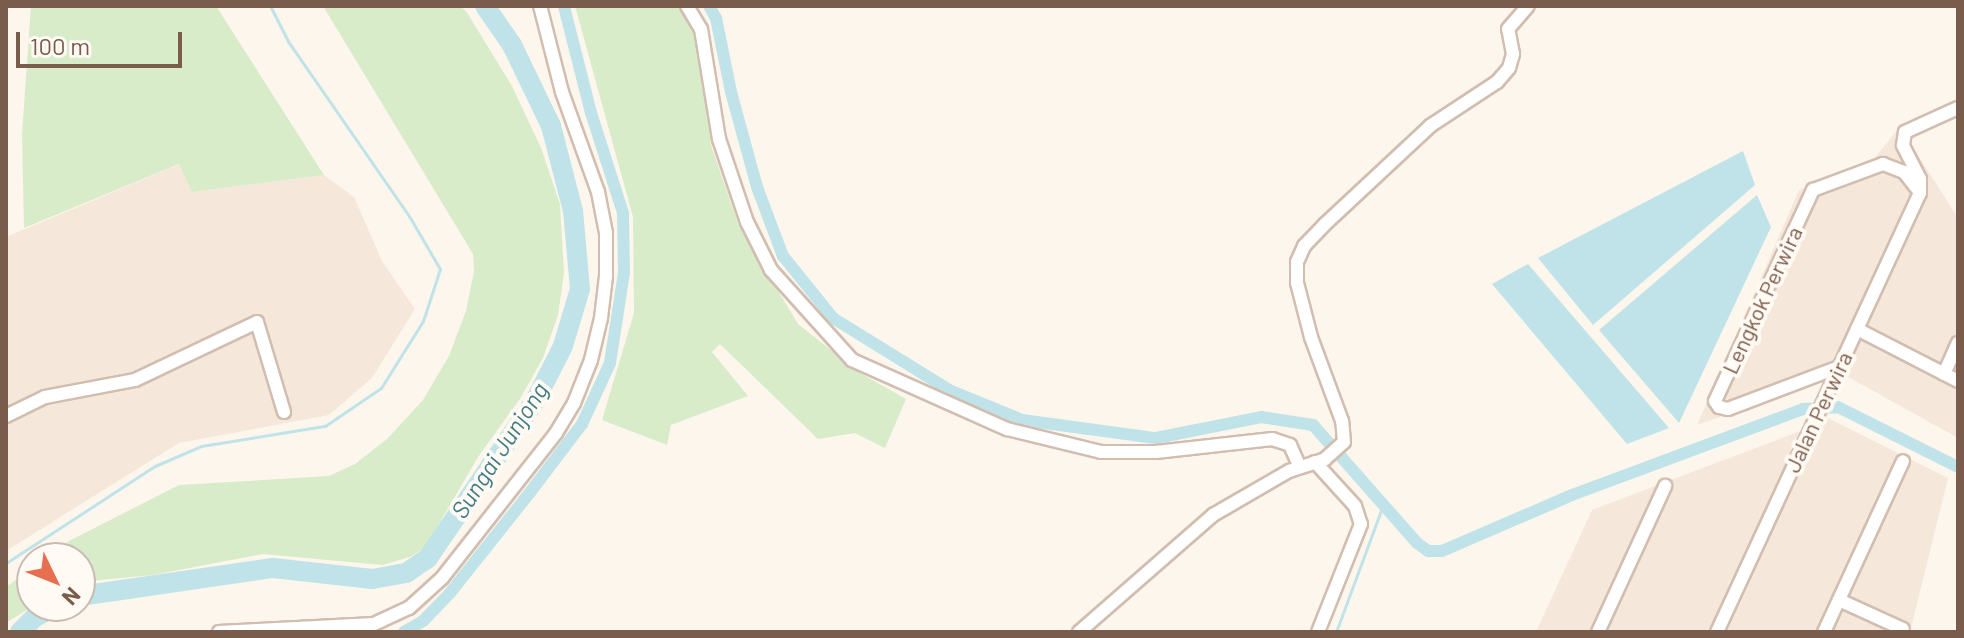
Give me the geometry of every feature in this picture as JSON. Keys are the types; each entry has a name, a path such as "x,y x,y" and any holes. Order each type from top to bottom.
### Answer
{"street":[{"path":"219,632 374,624 409,608 442,578 556,433 574,403 591,360 601,318 606,233 587,155 562,92 540,6"},
{"path":"687,6 701,29 719,139 747,222 771,270 852,360 1007,429 1101,452 1156,452 1272,439 1290,445 1300,467"},
{"path":"1079,632 1213,515 1300,467 1320,460 1344,442 1342,421 1311,337 1297,283 1297,262 1304,246 1430,126 1497,82 1509,68 1513,54 1508,29 1528,6"},
{"path":"1920,193 1916,167 1903,145 1905,132 1958,108"},
{"name":"Lengkok Perwira","path":"1839,367 1728,409 1715,401 1813,190 1883,164 1904,172 1920,193"},
{"name":"Jalan Perwira","path":"1717,632 1920,193"},
{"path":"6,416 45,397 135,380 257,322 284,412"},
{"path":"1857,329 1958,381"},
{"path":"1944,374 1958,343"},
{"path":"1318,632 1361,524 1355,506 1320,460"},
{"path":"1824,632 1903,461"},
{"path":"1598,632 1665,486"},
{"path":"1839,600 1903,629"}],"shaded area":[{"path":"1900,127 1958,218 1958,438 1843,374 1697,425 1799,190 1872,161"},
{"path":"180,164 192,192 324,175 354,197 382,261 415,309 372,378 329,415 179,443 6,551 6,237"},
{"path":"1824,416 1948,478 1910,632 1727,632"},
{"path":"1803,430 1709,632 1536,632 1592,510"}],"green space":[{"path":"31,6 216,6 324,175 192,192 179,164 24,228 22,134"},
{"path":"323,6 460,6 466,11 512,86 541,148 560,204 564,273 558,315 543,358 520,399 478,457 425,548 410,557 382,565 263,554 153,575 96,580 96,542 68,542 179,485 329,476 355,464 387,439 423,400 449,356 466,311 474,271 473,254"},
{"path":"575,6 680,6 697,34 711,145 739,226 798,324 860,373 906,399 885,448 855,433 818,439 720,344 712,352 748,396 671,425 667,445 602,420 634,313 633,217"},
{"path":"16,580 16,617 6,623 6,587"}],"water":[{"path":"1743,151 1755,185 1593,325 1538,258"},
{"path":"1757,195 1771,227 1679,423 1599,330"},
{"path":"1528,264 1669,428 1627,444 1492,284"}],"waterway":[{"path":"6,563 155,466 201,446 325,426 381,388 423,321 440,269 409,216 288,41 270,6"},
{"name":"Sungai Junjong","path":"96,594 273,568 372,579 406,573 428,558 536,399 563,346 580,289 573,211 551,126 512,45 485,6"},
{"path":"404,632 423,621 450,593 531,491 582,424 610,363 624,273 623,213 591,113 564,6"},
{"path":"709,6 716,18 731,92 757,187 783,256 833,318 949,390 1022,420 1156,438 1261,417 1313,425 1417,543 1428,551 1442,551 1572,495 1803,409 1838,407 1958,467"},
{"path":"1336,632 1383,505"},
{"name":"Sungai Junjong","path":"20,632 30,622"}]}
